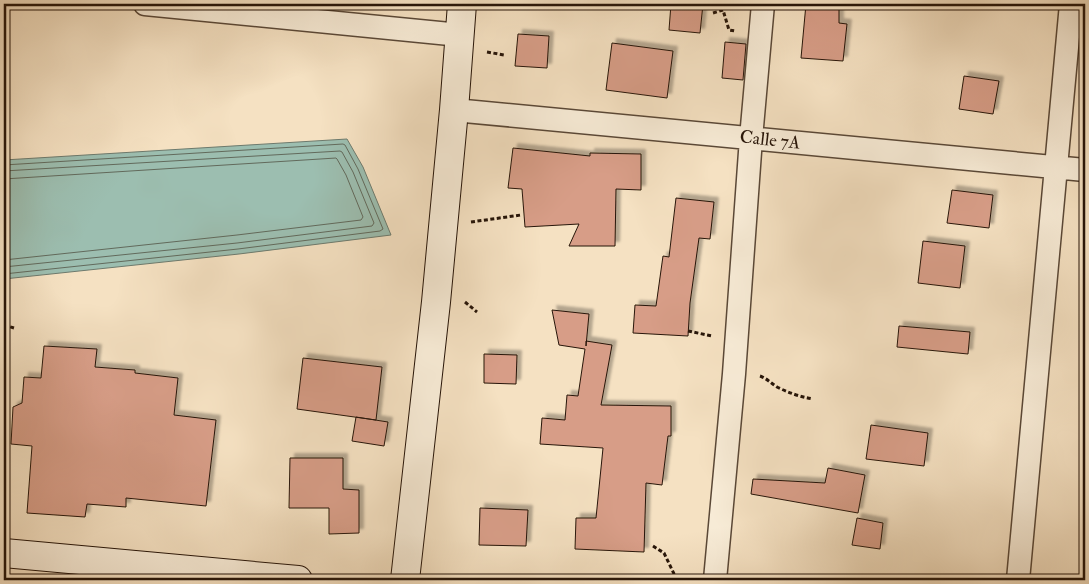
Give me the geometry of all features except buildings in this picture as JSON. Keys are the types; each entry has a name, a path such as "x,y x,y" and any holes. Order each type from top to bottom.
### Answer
{"street":[{"path":"145,4 460,35"},
{"path":"405,580 436,302 462,4"},
{"path":"715,580 734,374 763,4"},
{"path":"1018,580 1071,4"},
{"name":"Calle 7A","path":"454,110 1085,170"},
{"path":"4,553 100,571 298,580"}],"path":[{"path":"443,226 521,215"},
{"path":"4,325 14,328"},
{"path":"734,374 757,374 776,386 813,399"},
{"path":"653,546 664,553 677,580"}],"water":[{"path":"347,139 363,167 391,235 239,254 4,279 4,160"}]}
